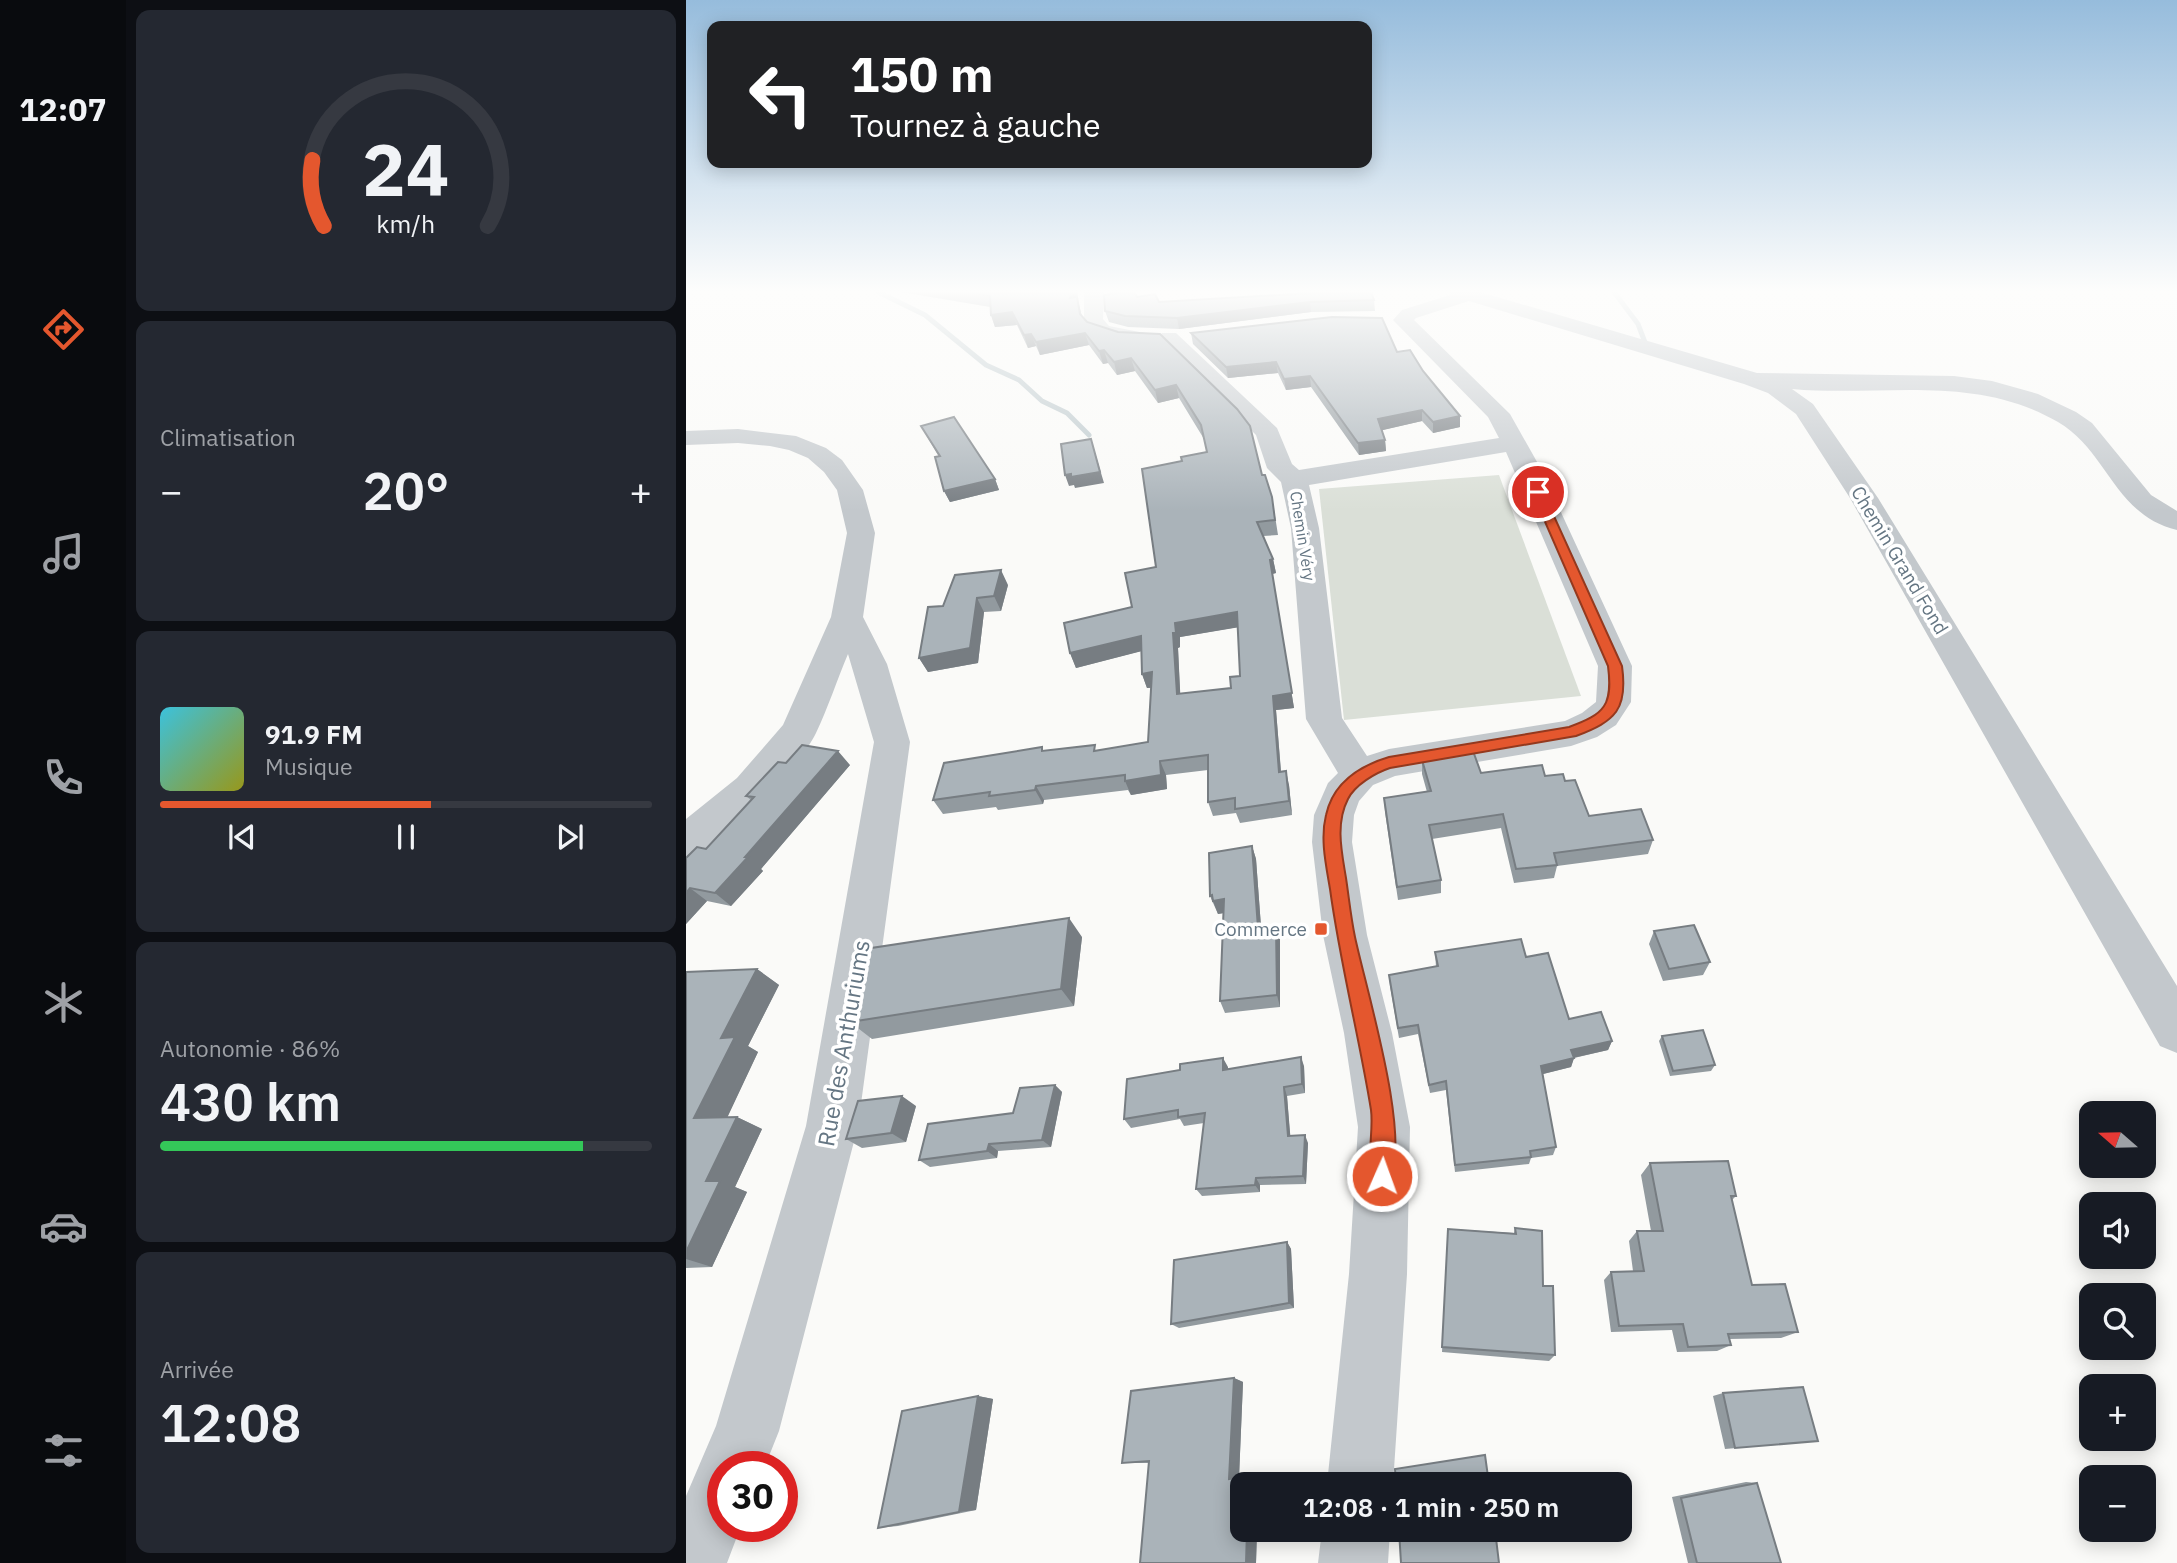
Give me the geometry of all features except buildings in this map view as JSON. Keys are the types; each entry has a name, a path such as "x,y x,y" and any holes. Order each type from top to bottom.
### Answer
{"street":[{"name":"Chemin Véry","path":"1198,365 1268,433 1280,468 1294,479 1305,528 1324,719 1359,775"},
{"path":"1361,1472 1378,1274 1384,1127 1368,1033 1345,935 1332,842 1334,815 1342,793 1359,775 1389,763 1571,733 1595,723 1611,710 1618,690 1615,666 1514,443 1498,414 1445,365"},
{"name":"Chemin Grand Fond","path":"1704,365 1776,388 1805,409 1864,498 2177,1030"},
{"path":"1752,379 1806,382 1937,380 1977,386 2031,400 2069,418 2086,431 2125,486 2144,504 2177,522"},
{"path":"686,438 738,436 769,439 796,444 817,453 833,466 850,490 861,533 847,617 798,732 751,789 686,842"},
{"path":"1294,479 1514,443"},
{"name":"Rue des Anthuriums","path":"738,1451 747,1430 832,1126 892,742 870,664 847,617"},
{"path":"692,1563 707,1527"},
{"path":"1353,1563 1355,1542"}],"shaded area":[{"path":"1499,475 1581,696 1344,720 1319,489"}],"waterway":[{"path":"986,365 1019,380 1042,401 1067,413 1089,435"}],"place":[{"name":"Commerce","path":"1321,929"}],"route":[{"path":"1382,1176 1384,1127 1368,1033 1345,935 1332,842 1334,815 1342,793 1359,775 1369,769 1389,763 1571,733 1595,723 1611,710 1618,690 1615,666 1538,492"}]}
